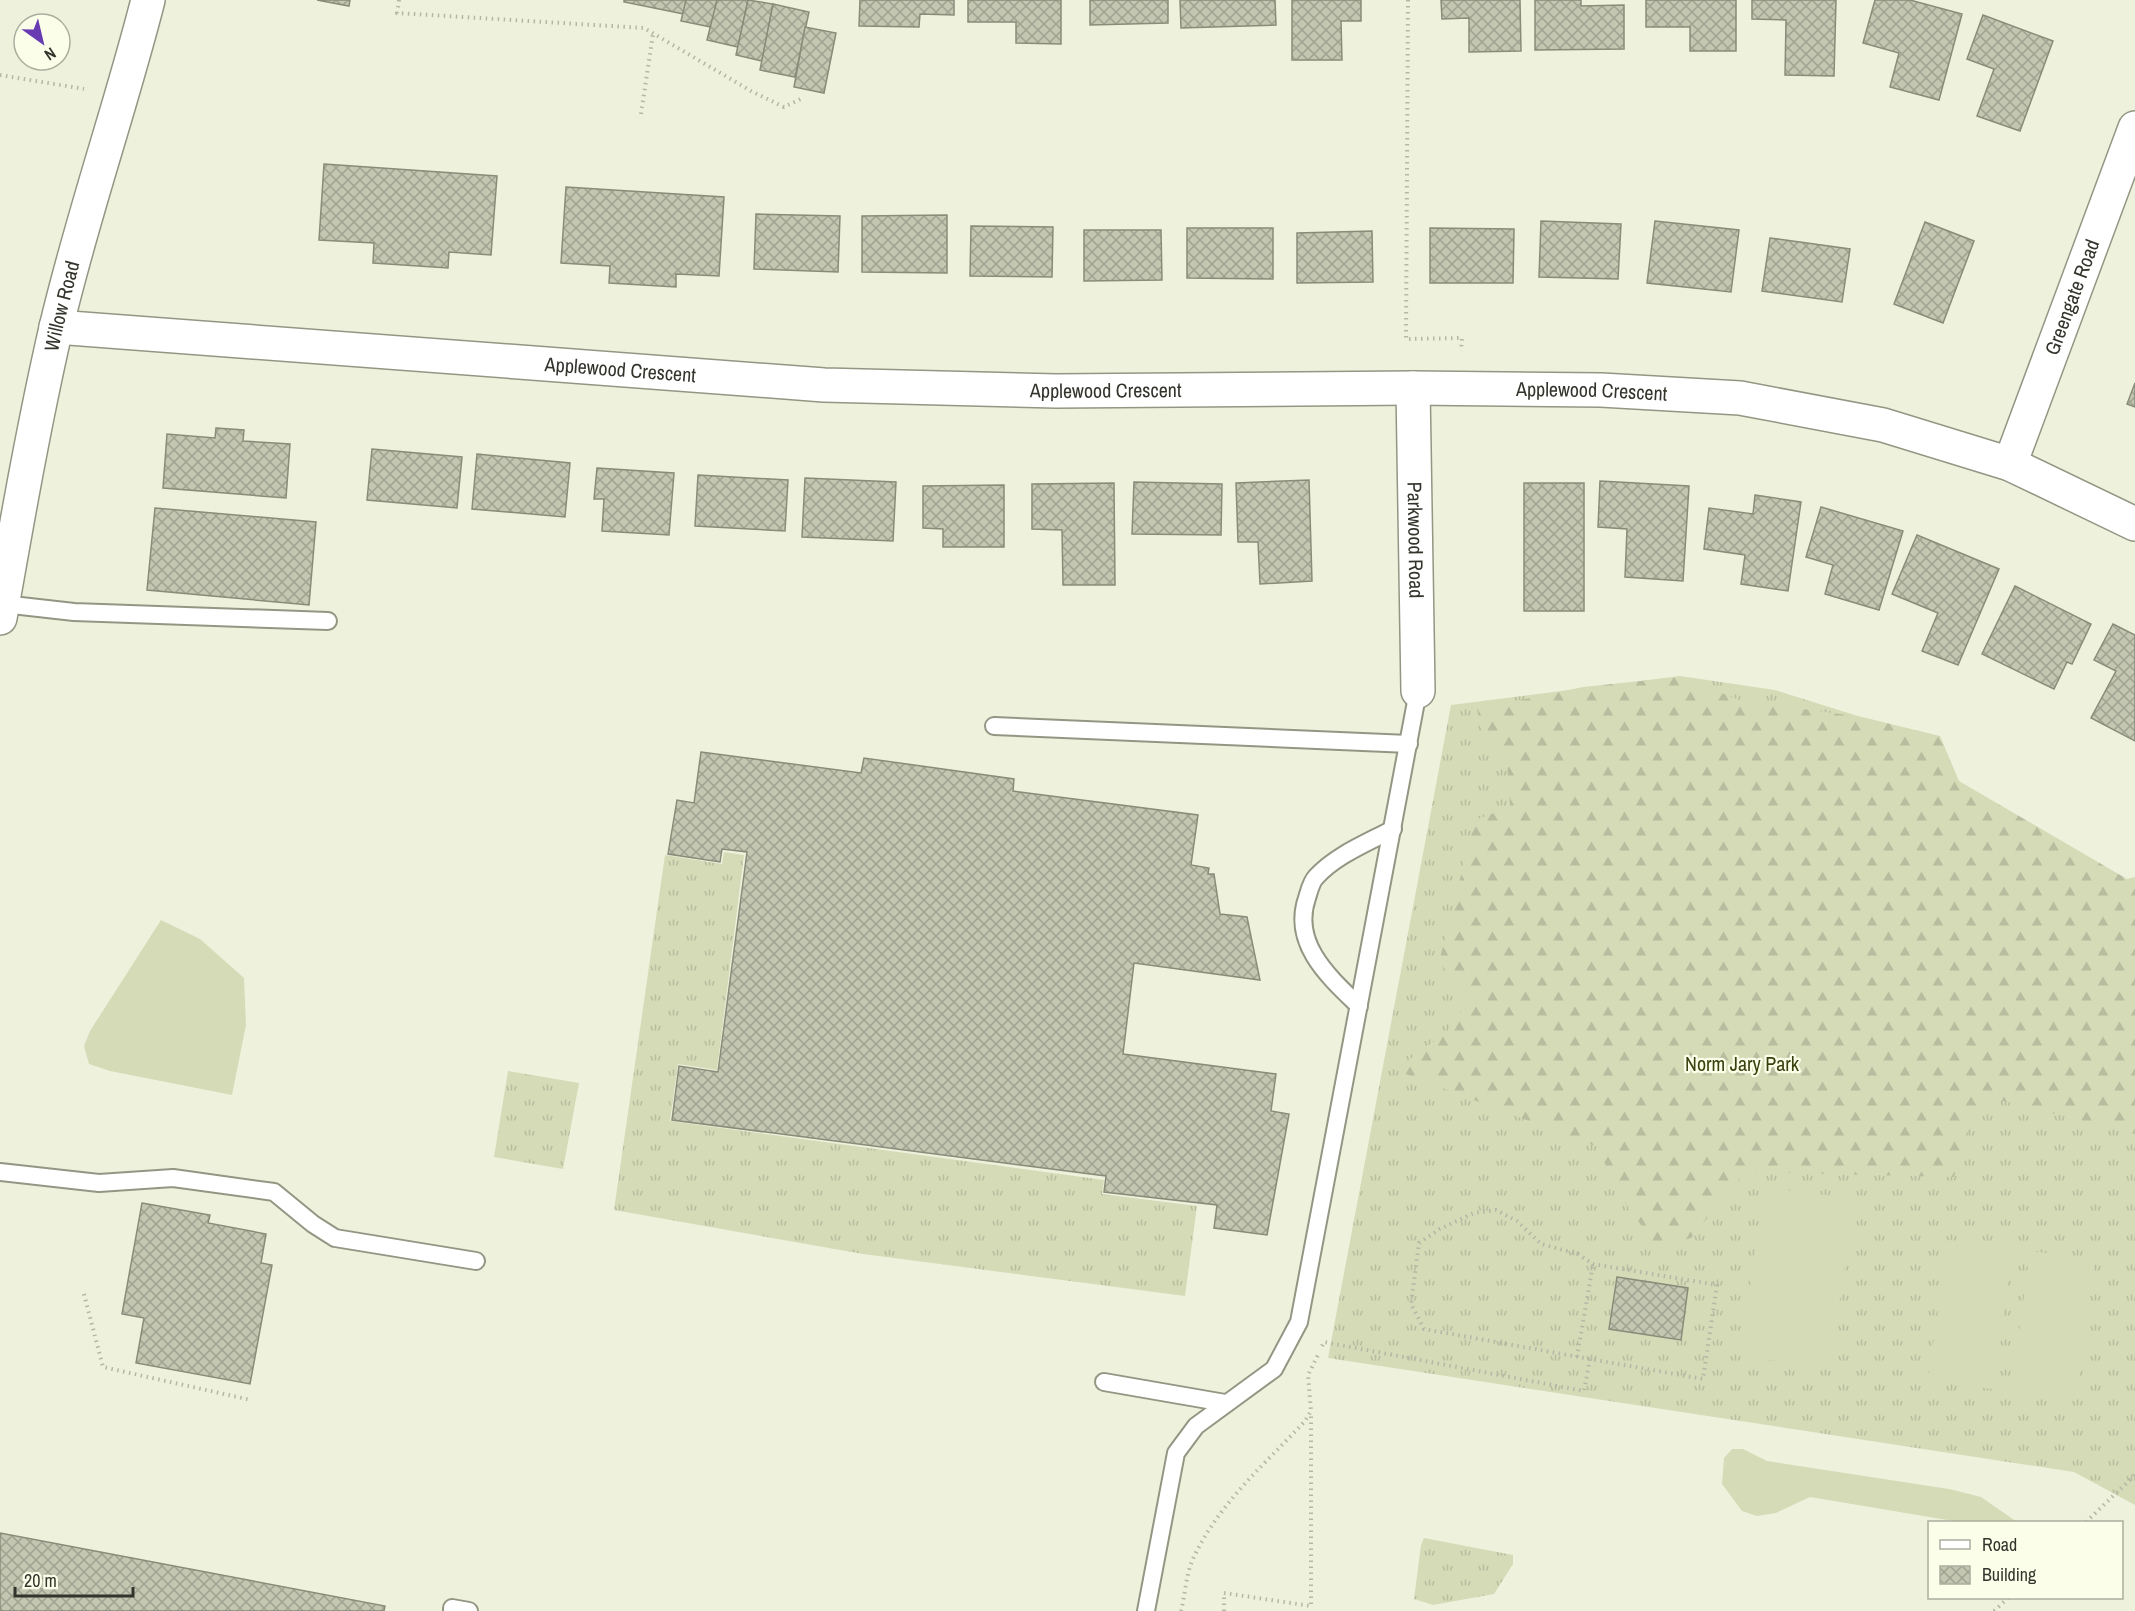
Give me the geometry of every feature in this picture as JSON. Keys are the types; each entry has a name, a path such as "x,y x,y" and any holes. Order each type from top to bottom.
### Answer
{"street":[{"name":"Willow Road","path":"1,611 56,327 81,229 123,95 148,0"},
{"name":"Greengate Road","path":"2010,464 2135,128"},
{"name":"Applewood Crescent","path":"56,327 824,385 1056,391 1413,388 1601,390 1740,398 1883,425 2010,464 2135,524"},
{"name":"Parkwood Road","path":"1413,388 1418,692"}],"lane":[{"path":"1,611 328,621"},
{"path":"1146,1611 1176,1452 1196,1426 1274,1369 1299,1322 1418,692"},
{"path":"994,726 1409,744"},
{"path":"1359,1006 1320,968 1307,940 1303,911 1314,879 1346,854 1393,829"},
{"path":"0,1172 99,1183 173,1178 274,1192 313,1224 335,1238 476,1261"},
{"path":"1104,1382 1225,1403"},
{"path":"452,1611 452,1608 469,1611"}],"path":[{"path":"399,0 396,13 644,28 751,92 784,107 803,98"},
{"path":"1408,0 1406,339 1461,338"},
{"path":"640,114 653,34"},
{"path":"0,75 123,95"},
{"path":"1496,1210 1517,1221 1541,1244 1578,1254 1593,1264 1717,1285 1703,1379 1424,1329 1411,1304 1419,1243 1440,1228 1474,1213 1496,1210"},
{"path":"1577,1357 1593,1264"},
{"path":"84,1293 103,1367 251,1400"},
{"path":"1224,1611 1224,1593 1311,1606 1311,1411 1308,1375 1324,1342 1584,1391 1590,1359"},
{"path":"1181,1611 1191,1563 1206,1534 1223,1509 1305,1421 1311,1411"},
{"path":"2087,1521 2135,1476"},
{"path":"1994,1611 2007,1599"}],"green space":[{"name":"Norm Jary Park","path":"1680,676 1775,690 1861,717 2135,908 2135,1505 2074,1472 1328,1358 1451,705"},
{"path":"1680,677 1742,701 1862,717 1940,736 1959,781 2127,879 2135,877 2135,1134 2004,1101 1974,1115 1954,1177 1745,1172 1691,1238 1657,1247 1620,1196 1598,1147 1395,1070 1448,1031 1469,1000 1439,962 1475,820 1510,807 1507,763 1484,742 1477,709 1583,687"},
{"path":"724,852 744,855 717,1070 678,1064 670,1121 1104,1180 1102,1194 1197,1206 1185,1296 863,1254 614,1210 665,855 722,864"},
{"path":"161,920 200,939 244,978 246,1025 232,1095 110,1071 89,1064 84,1046 90,1031"},
{"path":"508,1071 579,1083 563,1169 494,1157"},
{"path":"1764,1187 1854,1199 1830,1368 1740,1356"},
{"path":"1948,1240 2012,1249 1993,1389 1928,1380"},
{"path":"2030,1251 2095,1260 2075,1400 2011,1391"},
{"path":"1732,1449 1743,1449 1767,1461 1949,1489 1981,1497 2016,1521 1953,1521 1810,1497 1776,1513 1757,1516 1742,1511 1722,1484 1724,1458"},
{"path":"1424,1538 1513,1555 1513,1564 1494,1594 1433,1605 1414,1599 1421,1545"}],"building":[{"path":"317,0 350,0 349,6"},
{"path":"624,0 686,0 684,14 624,2"},
{"path":"686,0 717,0 711,27 681,21"},
{"path":"717,0 748,0 738,47 707,40"},
{"path":"748,0 773,4 762,61 736,55"},
{"path":"860,0 954,0 954,15 920,14 919,27 859,26"},
{"path":"968,0 1061,0 1061,44 1016,43 1016,22 968,22"},
{"path":"1090,0 1168,0 1168,23 1090,25"},
{"path":"1180,0 1275,0 1276,25 1181,28"},
{"path":"1292,0 1361,0 1361,21 1341,21 1342,60 1292,60"},
{"path":"1441,0 1520,0 1521,51 1469,52 1469,18 1442,19"},
{"path":"1535,0 1581,0 1581,6 1624,5 1624,49 1535,50"},
{"path":"1646,0 1736,0 1736,51 1690,51 1690,27 1646,27"},
{"path":"1752,0 1836,0 1834,76 1785,75 1786,20 1752,19"},
{"path":"1875,0 1910,0 1962,14 1939,100 1890,87 1899,53 1863,43"},
{"path":"773,4 809,12 795,77 760,70"},
{"path":"1983,15 2053,41 2020,131 1977,116 1994,69 1967,59"},
{"path":"805,27 836,33 824,93 794,87"},
{"path":"324,164 497,176 491,255 449,252 448,268 373,263 374,243 319,240"},
{"path":"566,187 724,197 719,276 676,274 676,287 609,283 610,266 561,263"},
{"path":"756,214 840,216 838,272 754,269"},
{"path":"947,215 947,273 862,272 862,216"},
{"path":"1541,221 1621,224 1618,279 1539,277"},
{"path":"1655,221 1739,230 1731,292 1647,283"},
{"path":"1925,222 1974,241 1943,323 1894,304"},
{"path":"971,226 1053,227 1052,277 970,276"},
{"path":"1187,228 1273,228 1273,279 1187,278"},
{"path":"1430,228 1514,229 1513,283 1430,283"},
{"path":"1084,230 1161,230 1162,280 1084,281"},
{"path":"1372,231 1373,282 1297,283 1297,233"},
{"path":"1770,238 1850,249 1842,302 1762,291"},
{"path":"2135,383 2135,407 2127,404"},
{"path":"216,428 244,430 243,441 290,444 286,498 163,488 167,434 215,438"},
{"path":"372,449 462,457 457,508 367,500"},
{"path":"477,454 570,463 565,517 472,509"},
{"path":"597,468 674,473 669,535 602,531 604,499 594,499"},
{"path":"698,475 788,480 785,531 695,526"},
{"path":"805,478 896,482 893,541 802,537"},
{"path":"1309,480 1312,581 1260,584 1258,542 1238,542 1236,483"},
{"path":"1600,481 1689,486 1683,581 1625,577 1627,529 1598,527"},
{"path":"1134,482 1222,484 1221,535 1132,534"},
{"path":"1114,483 1115,585 1063,585 1062,530 1032,529 1032,484"},
{"path":"1524,483 1584,483 1584,611 1524,611"},
{"path":"1004,485 1004,547 943,547 943,529 923,528 923,486"},
{"path":"1755,495 1801,502 1788,591 1741,584 1745,555 1704,549 1709,508 1753,514"},
{"path":"1821,507 1903,531 1879,610 1825,594 1833,565 1806,557"},
{"path":"155,508 316,522 309,605 147,590"},
{"path":"1917,535 1999,569 1958,665 1922,651 1938,613 1892,594"},
{"path":"2015,586 2091,624 2072,664 2067,662 2054,689 1982,654"},
{"path":"2113,624 2135,635 2135,741 2091,718 2116,671 2094,660"},
{"path":"701,752 861,773 864,758 1014,779 1013,791 1198,815 1191,865 1209,868 1208,874 1214,874 1220,914 1247,917 1260,980 1134,963 1123,1054 1276,1074 1271,1111 1289,1114 1267,1235 1214,1228 1217,1205 1104,1192 1106,1176 672,1120 679,1066 718,1072 747,852 722,849 720,862 668,854 677,800 694,803"},
{"path":"142,1203 210,1215 208,1223 266,1234 261,1263 272,1265 250,1384 136,1363 144,1318 122,1314"},
{"path":"1617,1277 1688,1288 1681,1340 1609,1329"},
{"path":"0,1533 385,1606 384,1611 0,1611"}]}
